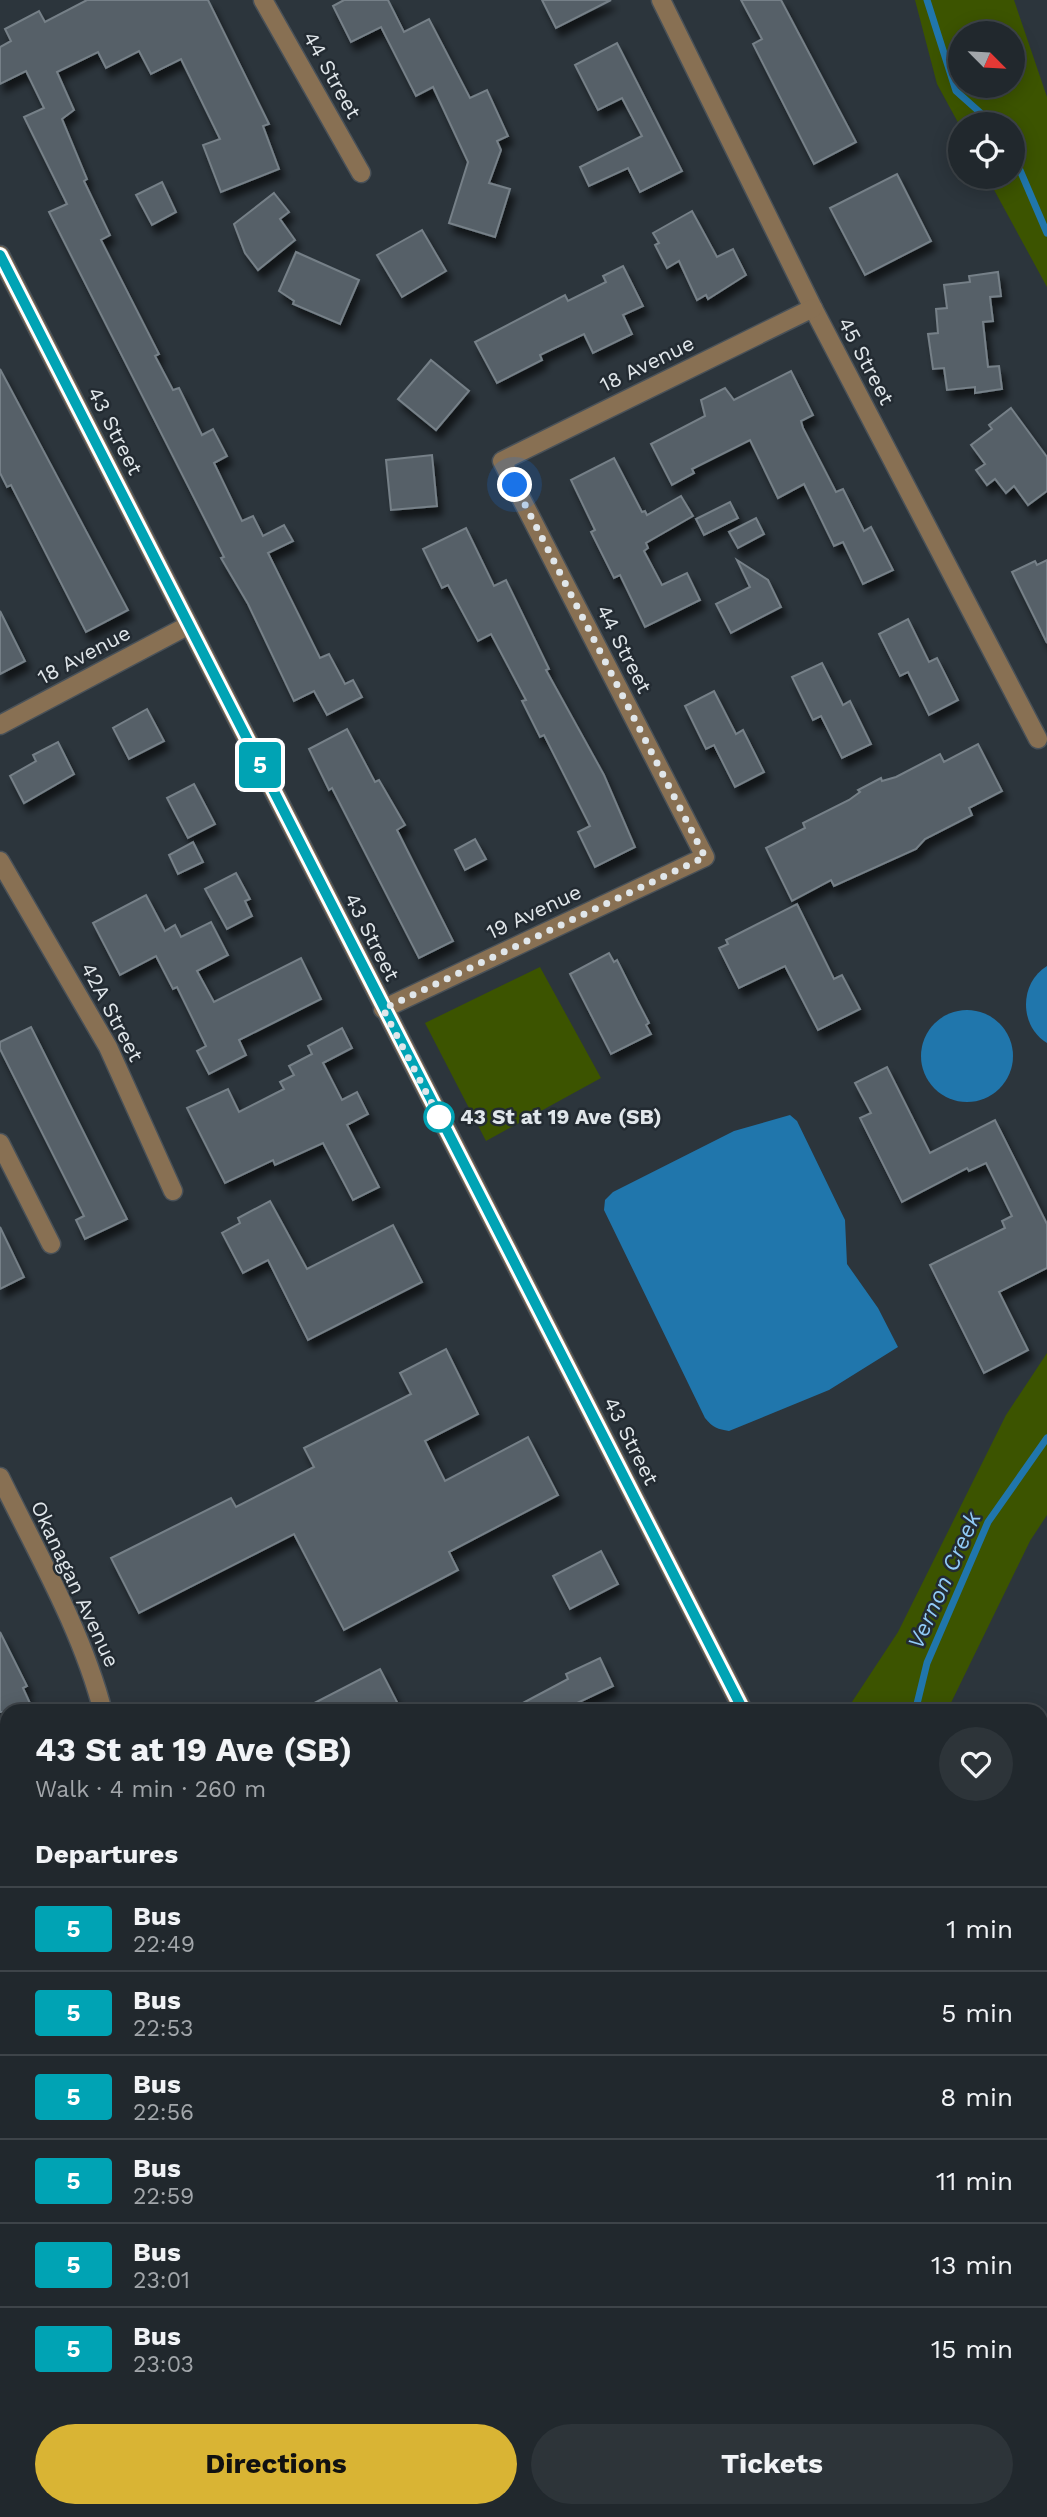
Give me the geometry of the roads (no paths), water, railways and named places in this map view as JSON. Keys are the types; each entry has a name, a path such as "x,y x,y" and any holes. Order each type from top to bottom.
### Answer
{"street":[{"name":"44 Street","path":"264,0 360,173"},
{"name":"45 Street","path":"661,0 813,308 1038,739"},
{"name":"43 Street","path":"0,255 740,1704"},
{"name":"18 Avenue","path":"502,461 813,308"},
{"name":"44 Street","path":"502,461 705,857"},
{"name":"18 Avenue","path":"0,725 189,625"},
{"name":"19 Avenue","path":"383,1009 705,857"},
{"name":"42A Street","path":"0,861 108,1047 173,1191"},
{"path":"0,1143 51,1244"},
{"name":"Okanagan Avenue","path":"0,1477 61,1604 97,1686 101,1704"}],"water":[{"path":"1047,966 1047,1043 1031,1026 1026,1004 1031,983"},
{"path":"967,1010 985,1014 999,1024 1009,1038 1013,1056 1009,1074 999,1088 985,1098 967,1102 949,1098 935,1088 925,1074 921,1056 925,1038 935,1024 949,1014"},
{"path":"790,1115 797,1121 845,1220 847,1264 878,1308 898,1347 829,1390 729,1431 719,1429 705,1418 604,1210 605,1200 613,1192 734,1131"}],"waterway":[{"name":"Vernon Creek","path":"927,0 956,91 980,112"},
{"name":"Vernon Creek","path":"1025,182 1047,233"},
{"name":"Vernon Creek","path":"917,1704 927,1663 988,1522 1047,1438"}],"place":[{"name":"43 St at 19 Ave (SB)","path":"439,1117"}]}
